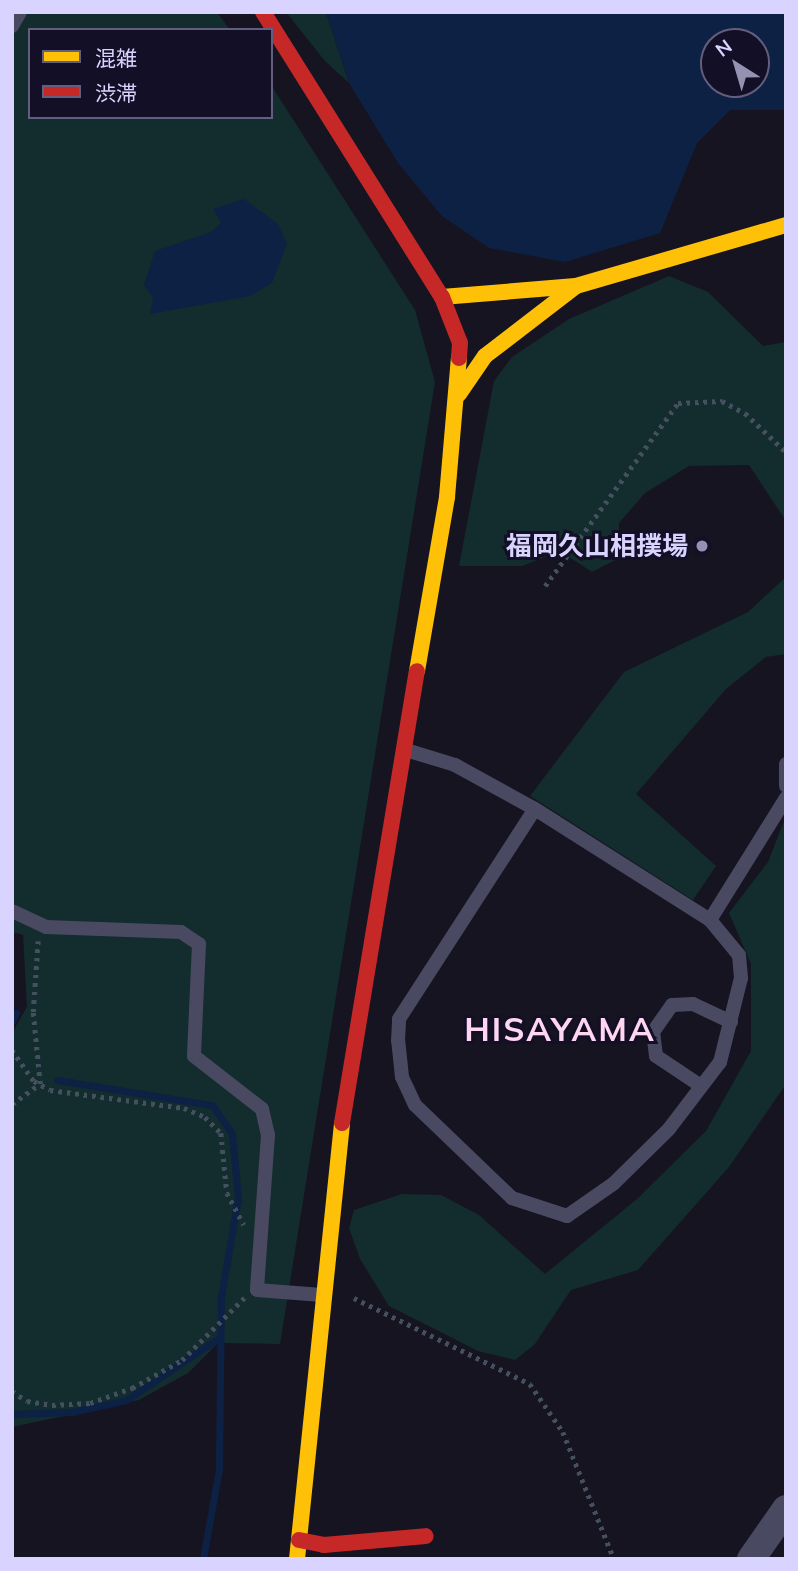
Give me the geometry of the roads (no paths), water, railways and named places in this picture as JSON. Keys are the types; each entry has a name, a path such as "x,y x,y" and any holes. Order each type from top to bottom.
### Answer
{"street":[{"path":"263,12 442,297 460,343 459,394 405,749 358,998 324,1289 297,1559"},
{"path":"442,297 576,286 786,225"},
{"path":"459,394 485,356 576,286"},
{"path":"751,1559 786,1509"},
{"path":"299,1540 324,1545 426,1536"}],"lane":[{"path":"12,26 20,12"},
{"path":"405,749 455,765 535,809 710,919 739,955 741,978 720,1062 613,1184 567,1216 512,1198 415,1105 402,1077 399,1019 535,809"},
{"path":"786,764 786,786"},
{"path":"710,919 786,798"},
{"path":"12,911 33,921 58,928 181,932 199,944 194,1056 262,1109 268,1135 257,1290 324,1289"},
{"path":"701,1086 656,1056 653,1032 671,1005 693,1004 731,1022"}],"water":[{"path":"326,12 786,12 786,110 730,110 697,143 660,233 565,262 489,248 442,216 398,163 349,83"},
{"path":"244,199 278,224 287,244 272,283 250,296 150,314 153,298 144,285 155,251 211,232 221,223 213,209"}],"waterway":[{"path":"12,1021 16,1013"},
{"path":"57,1080 212,1105 232,1134 238,1198 221,1296 219,1469 203,1559"},
{"path":"12,1414 72,1412 126,1400 217,1339"}],"place":[{"name":"福岡久山相撲場","path":"702,546"}],"district":[{"name":"HISAYAMA","path":"560,1029"}]}
